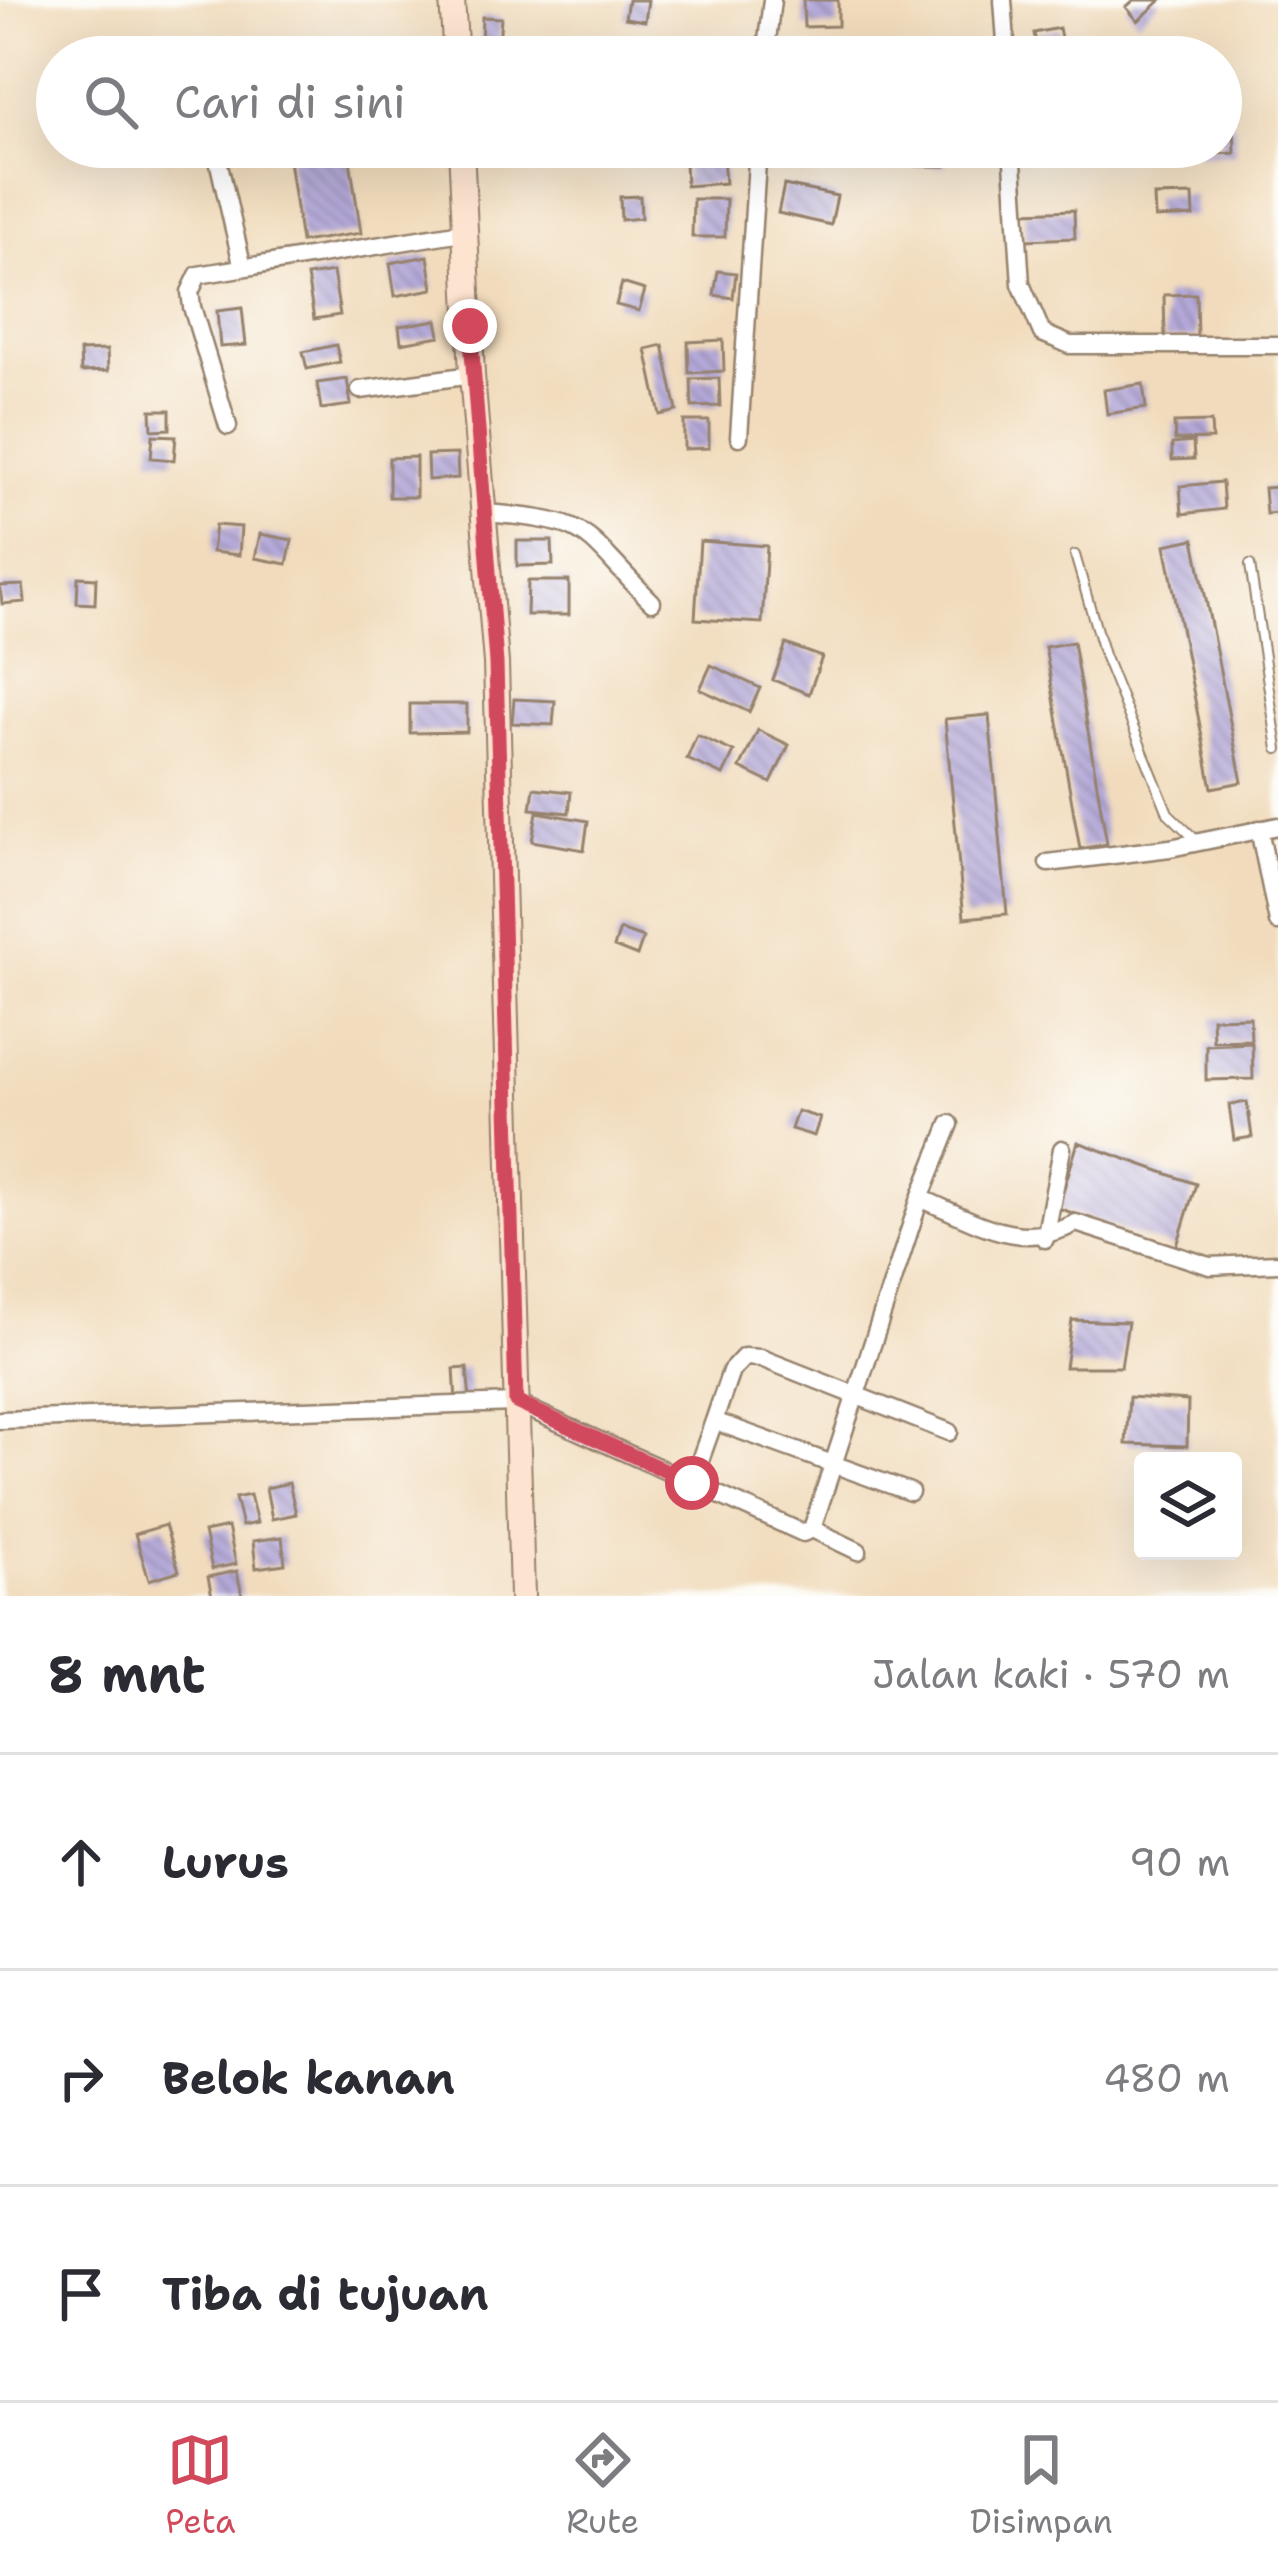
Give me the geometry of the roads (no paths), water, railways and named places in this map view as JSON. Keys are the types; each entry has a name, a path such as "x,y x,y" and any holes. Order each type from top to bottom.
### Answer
{"street":[{"path":"452,0 455,36"},
{"path":"768,36 772,0"},
{"path":"1003,0 1006,36"},
{"path":"220,168 242,264"},
{"path":"463,168 472,375 487,513 501,826 522,1596"},
{"path":"739,437 757,168"},
{"path":"1013,168 1021,284 1042,333 1070,345 1278,345"},
{"path":"228,426 206,367 190,292 193,280 205,271 242,264 468,231"},
{"path":"360,390 472,375"},
{"path":"487,513 562,520 581,528 652,602"},
{"path":"1048,863 1170,848 1278,826"},
{"path":"1259,829 1278,922"},
{"path":"812,1528 920,1198 950,1124"},
{"path":"1046,1239 1062,1148"},
{"path":"920,1198 998,1230 1046,1239 1076,1222 1210,1266 1278,1263"},
{"path":"692,1483 731,1371 744,1357 761,1358 949,1432"},
{"path":"0,1420 516,1402 791,1530 812,1528 858,1551"},
{"path":"714,1421 910,1492"}],"lane":[{"path":"1075,555 1104,655 1168,813 1196,840"},
{"path":"1250,565 1278,749"}]}
